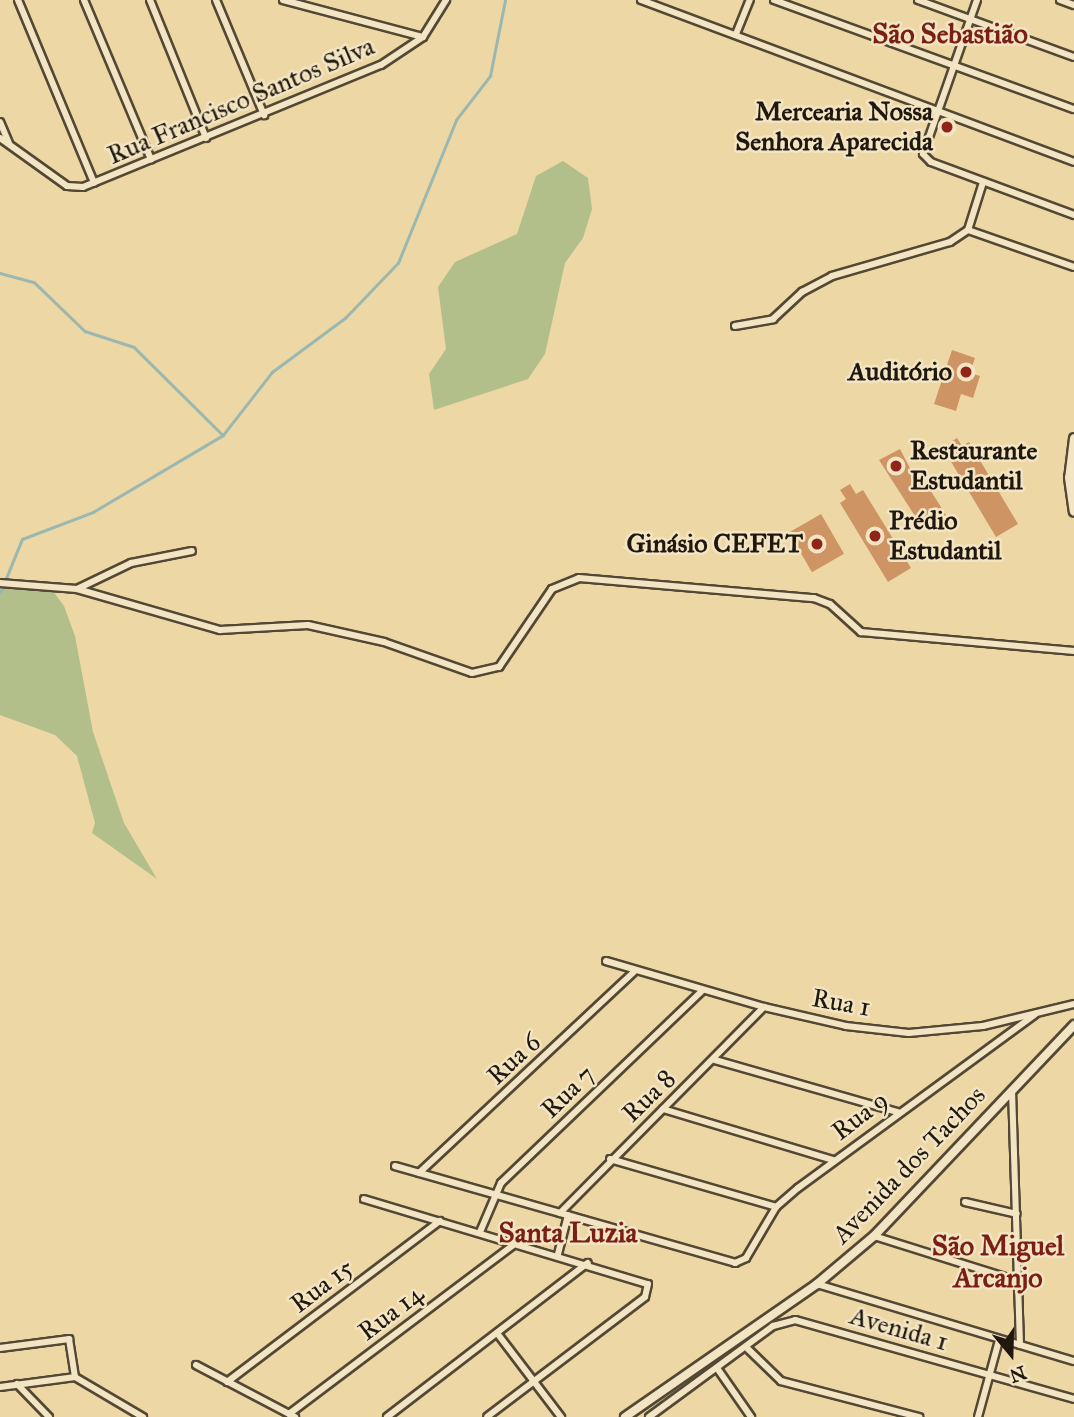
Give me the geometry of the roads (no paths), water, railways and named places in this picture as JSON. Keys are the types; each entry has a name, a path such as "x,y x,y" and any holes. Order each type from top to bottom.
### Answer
{"main road":[{"path":"1074,438 1069,477 1074,511"}],"street":[{"path":"18,0 94,183"},
{"path":"84,0 151,159"},
{"path":"150,0 206,138"},
{"path":"216,0 264,115"},
{"path":"283,0 423,37"},
{"name":"Rua Francisco Santos Silva","path":"9,145 67,186 94,183 381,65 423,37 446,0"},
{"path":"641,0 1074,162"},
{"path":"736,34 750,0"},
{"path":"774,0 1074,109"},
{"path":"918,0 1074,57"},
{"path":"977,0 923,148 931,162 1074,215"},
{"path":"1060,0 1074,5"},
{"path":"0,122 9,145"},
{"path":"0,138 9,145"},
{"path":"735,326 773,319 802,292 832,276 950,242 968,230 983,182"},
{"path":"968,230 1074,267"},
{"path":"77,589 131,563 192,551"},
{"path":"0,583 77,589 220,630 308,625 472,673 499,667 552,589 579,578 814,598 830,604 861,632 1074,651"},
{"name":"Rua 1","path":"606,961 701,992 764,1007 846,1026 909,1033 1034,1015 1074,1004"},
{"name":"Rua 6","path":"419,1173 634,972"},
{"name":"Rua 7","path":"480,1232 492,1196 701,992"},
{"name":"Rua 8","path":"560,1213 610,1159 715,1060 764,1007"},
{"name":"Rua 9","path":"568,1215 728,1262 746,1258 776,1207 898,1112 1034,1015"},
{"name":"Avenida dos Tachos","path":"625,1417 817,1284 874,1236 1074,1025"},
{"path":"715,1060 898,1112"},
{"path":"1012,1088 1020,1345"},
{"path":"663,1109 834,1160"},
{"path":"610,1159 776,1207"},
{"path":"395,1166 492,1196 568,1215 558,1254"},
{"path":"364,1199 643,1278 649,1289 535,1382 487,1417"},
{"path":"965,1202 1017,1214"},
{"name":"Rua 15","path":"227,1382 440,1221"},
{"path":"874,1236 1018,1280"},
{"name":"Rua 14","path":"292,1415 516,1243"},
{"path":"387,1417 588,1263"},
{"name":"Avenida 1","path":"817,1284 1074,1361"},
{"name":"Avenida 1","path":"746,1347 773,1326 795,1320 1074,1399"},
{"path":"497,1333 561,1417"},
{"path":"0,1348 69,1339 75,1377"},
{"path":"978,1417 999,1340"},
{"path":"649,1417 746,1347 781,1381 919,1417"},
{"path":"196,1365 292,1415"},
{"path":"717,1368 751,1417"},
{"path":"0,1387 75,1377 143,1417"},
{"path":"17,1384 49,1417"}],"waterway":[{"path":"0,593 22,539 93,512 223,435 272,372 345,318 398,263 456,120 490,76 505,0"},
{"path":"0,273 34,282 85,331 134,347 223,435"}],"place":[{"name":"Mercearia Nossa Senhora Aparecida","path":"947,127"},
{"name":"Auditório","path":"966,372"},
{"name":"Restaurante Estudantil","path":"896,466"},
{"name":"Prédio Estudantil","path":"875,536"},
{"name":"Ginásio CEFET","path":"817,544"}],"district":[{"name":"São Sebastião","path":"950,34"},
{"name":"Santa Luzia","path":"568,1233"},
{"name":"São Miguel Arcanjo","path":"998,1262"}]}
